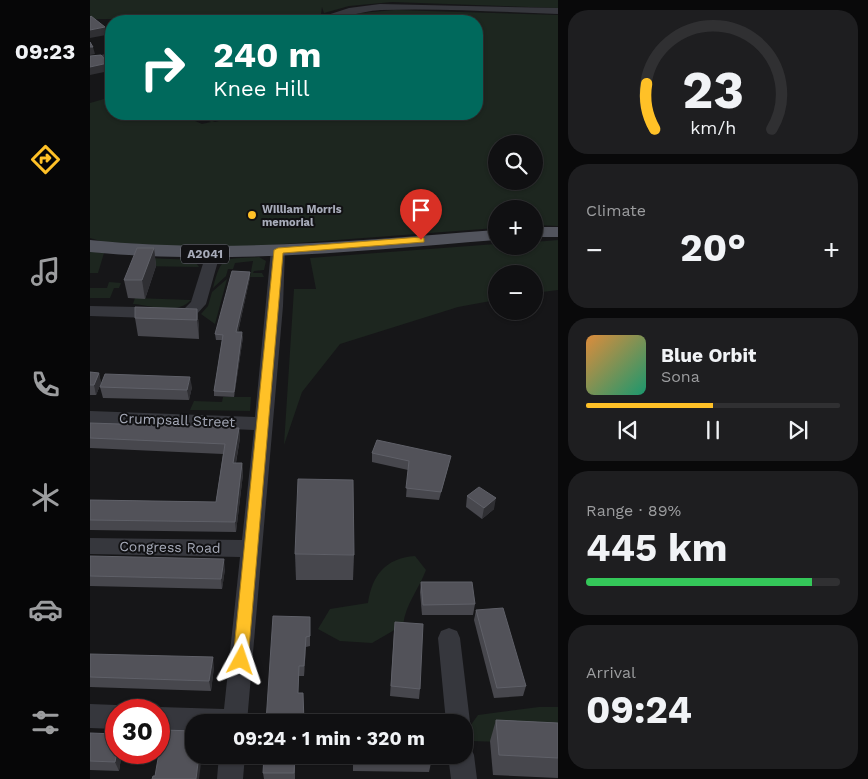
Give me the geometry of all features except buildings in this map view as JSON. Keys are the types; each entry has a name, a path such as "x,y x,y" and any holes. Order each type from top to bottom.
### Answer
{"main road":[{"path":"543,232 558,232"},
{"name":"A2041","path":"94,246 154,253 213,254 488,236"}],"street":[{"path":"335,15 349,11 388,6 558,11"},
{"path":"90,49 105,56"},
{"path":"90,60 105,58"},
{"path":"236,714 250,549 264,424 278,250"},
{"path":"90,311 179,314 190,312 198,304 213,254"},
{"name":"Crumpsall Street","path":"90,417 264,424"},
{"name":"Congress Road","path":"90,546 250,549"},
{"path":"449,638 457,714"},
{"path":"90,716 105,717"},
{"path":"170,719 185,719"},
{"path":"230,779 231,764"},
{"path":"462,764 464,779"}],"shaded area":[{"path":"90,0 558,0 558,8 392,2 349,6 324,13 322,7 321,14 318,15 105,15 105,19 90,19"},
{"path":"395,10 558,15 558,226 543,225 543,200 488,200 488,229 216,249 104,242 90,238 90,103 105,99 105,120 193,120 202,124 211,122 206,120 215,122 223,120 483,120 483,15 353,15"},
{"path":"558,240 558,290 543,292 543,265 488,265 488,301 458,307 340,344 302,392 284,445 294,289 316,289 310,258 488,245 488,255 543,255 543,241"},
{"path":"90,251 104,253 98,273 90,273"},
{"path":"259,257 266,261 264,270 254,271 253,273 262,273 264,277 250,277 253,261 235,263 233,269 228,269 226,276 213,288 219,269 226,260"},
{"path":"148,258 194,260 199,267 140,266"},
{"path":"227,279 215,324 201,314 208,306 212,292"},
{"path":"109,282 121,283 119,288 114,288 110,298 90,298 90,288 107,288"},
{"path":"135,298 191,300 178,308 170,309 133,304"},
{"path":"223,397 251,397 250,411 190,410 194,401 222,402"},
{"path":"415,556 426,570 409,603 403,625 372,643 340,641 318,629 330,609 368,603 373,585 382,570 396,560"},
{"path":"539,707 558,707 558,744 473,741 473,722 478,715"}],"place":[{"name":"William Morris memorial","path":"252,215"}],"route":[{"path":"241,660 250,549 275,306 278,250 421,240"}]}
